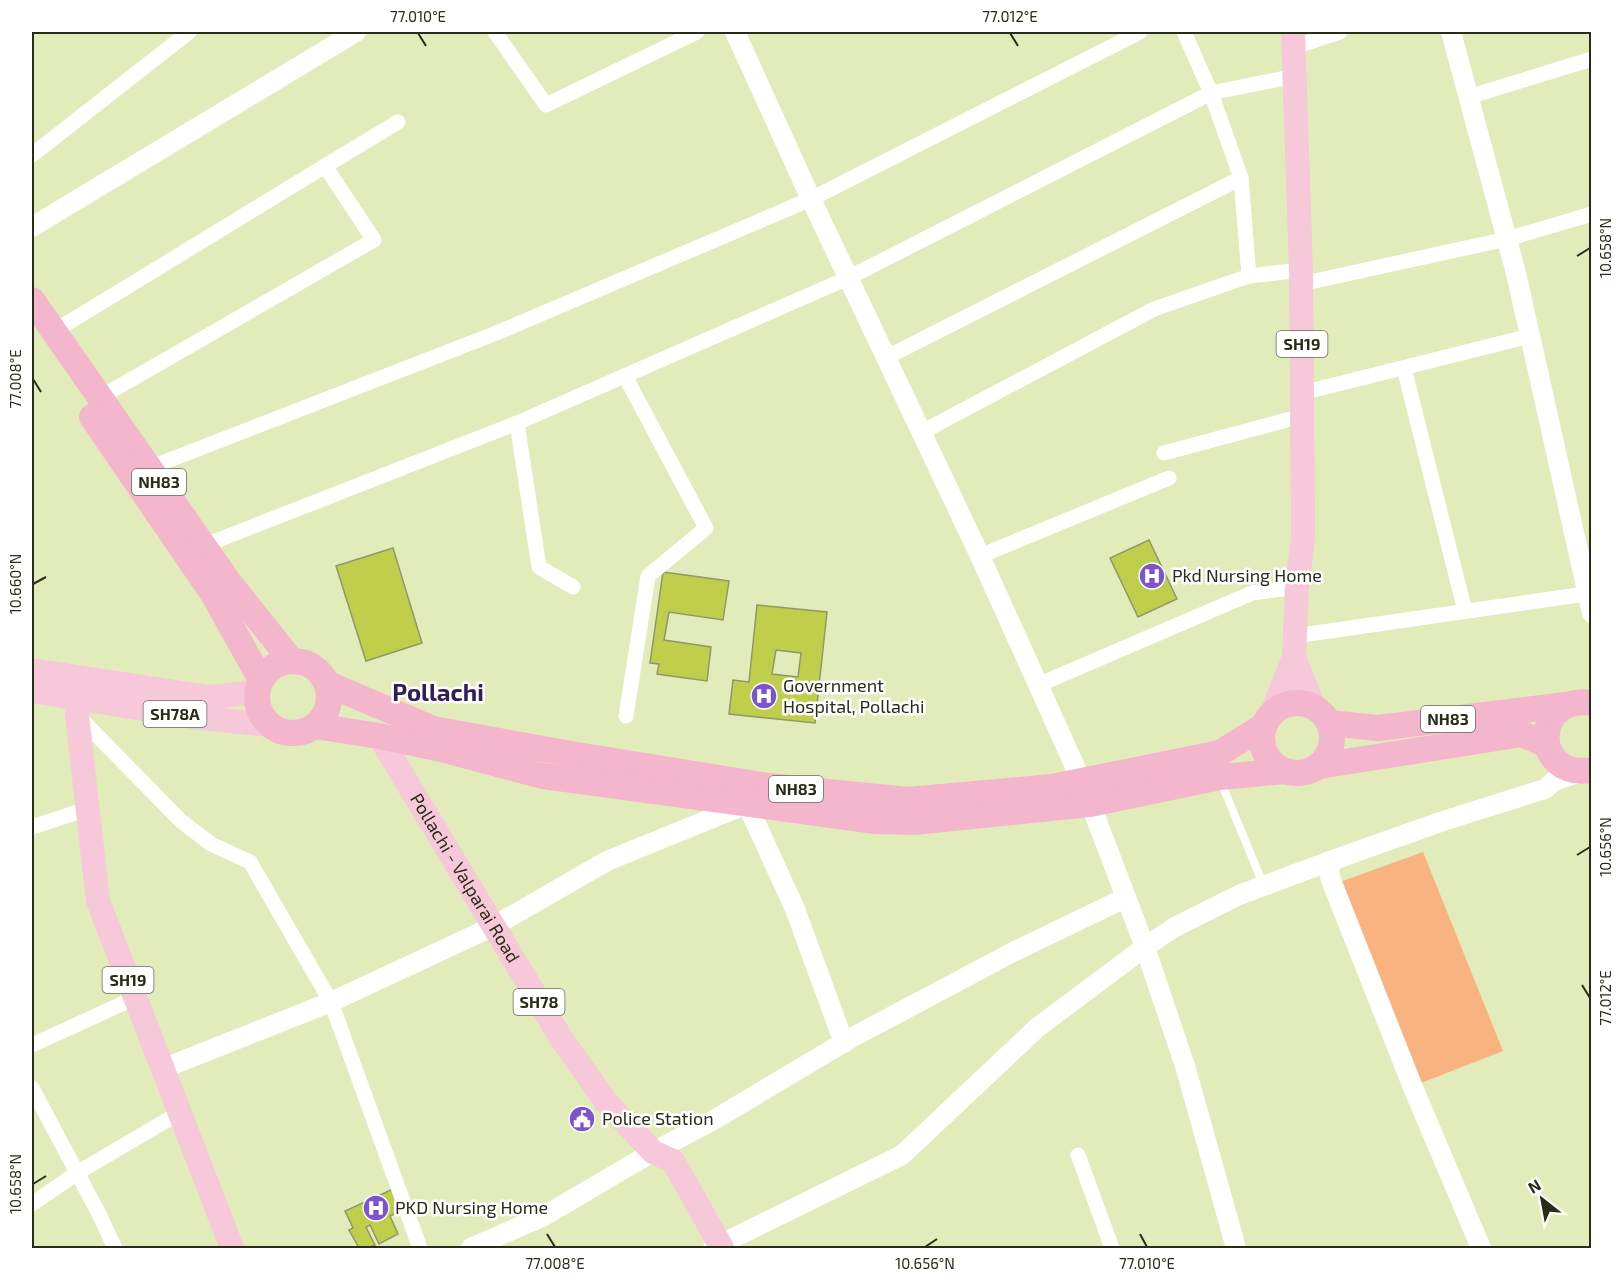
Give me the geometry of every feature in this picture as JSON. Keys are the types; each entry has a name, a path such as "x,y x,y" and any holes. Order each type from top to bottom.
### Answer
{"highway":[{"name":"NH83","path":"32,300 42,331 213,594 259,686 257,704 262,716 270,725 281,731 293,734 304,732 315,726 436,748 543,776 875,821 914,822 1086,793 1220,777 1286,771 1297,773 1319,766 1522,734 1566,767"},
{"name":"NH83","path":"42,331 99,398 228,581 291,660 304,661 314,666 323,674 328,684 433,729 768,786 908,800 1052,787 1086,793 1220,753 1268,720 1280,708 1291,704 1302,704 1322,716 1378,728 1582,700"},
{"path":"259,686 268,670 279,663 291,660"},
{"path":"315,726 329,708 328,684"},
{"name":"NH83","path":"1566,767 1546,733 1549,721 1556,711 1582,700"},
{"path":"1319,766 1327,757 1332,746 1332,735 1322,716"},
{"path":"1268,720 1262,735 1263,747 1276,766 1286,771"}],"main road":[{"name":"SH19","path":"1268,720 1295,646 1297,587 1303,537 1301,277 1293,39"},
{"path":"1295,646 1322,716"},
{"path":"32,670 209,698 259,686"},
{"name":"SH78A","path":"32,691 78,707 270,725"},
{"name":"SH19","path":"78,707 98,901 232,1248"},
{"name":"Pollachi - Valparai Road","path":"379,736 561,1038 599,1093 653,1152 673,1161 718,1247"}],"street":[{"path":"32,155 189,32"},
{"path":"32,227 356,32"},
{"path":"495,32 546,105 697,32"},
{"path":"735,32 811,199 980,556 1086,793 1145,947 1186,1069 1236,1248"},
{"path":"149,468 499,332 811,199 1140,32"},
{"path":"1185,32 1211,93 1241,178 1250,276"},
{"path":"1293,39 1340,32"},
{"path":"1295,646 1465,611 1590,600 1507,239 1451,32"},
{"path":"1468,97 1592,58"},
{"path":"203,546 517,423 848,278 1211,93 1295,76"},
{"path":"42,331 398,122"},
{"path":"99,398 374,240 325,166"},
{"path":"887,357 1241,178"},
{"path":"922,432 1154,309 1250,276 1301,277 1507,239 1592,214"},
{"path":"1164,453 1404,368 1530,336"},
{"path":"1404,368 1465,611"},
{"path":"625,376 706,528 648,576 626,716"},
{"path":"517,423 539,567 573,586"},
{"path":"980,556 1169,478"},
{"path":"1038,685 1252,592 1297,587"},
{"path":"78,707 181,821 211,844 250,862 331,1002 420,1248"},
{"path":"718,1247 902,1155 1038,1027 1175,927 1239,895 1443,821 1545,789 1566,767"},
{"path":"162,1069 331,1002 494,926 607,861 747,804 795,909 844,1043"},
{"path":"32,827 87,808"},
{"path":"1336,859 1328,867 1331,880 1414,1090 1481,1248"},
{"path":"471,1248 544,1216 844,1043 1013,952 1125,897"},
{"path":"32,1045 135,998"},
{"path":"32,1088 115,1248"},
{"path":"32,1204 77,1173 179,1113"},
{"path":"1078,1155 1112,1248"}],"lane":[{"path":"1220,777 1264,886"}],"shaded area":[{"path":"1423,852 1503,1051 1421,1083 1340,882"}],"building":[{"path":"1149,540 1177,599 1138,617 1110,558"},
{"path":"393,548 422,643 366,661 336,566"},
{"path":"663,572 729,581 723,620 669,612 664,640 711,647 707,681 657,674 659,664 650,663"},
{"path":"757,605 827,612 815,723 729,714 733,680 749,682","holes":["776,650 801,653 798,677 772,674"]},
{"path":"393,1189 404,1210 390,1216 398,1234 379,1244 370,1225 366,1227 375,1245 359,1248 349,1230 353,1228 345,1211"}],"place":[{"name":"Pkd Nursing Home","path":"1152,576"},
{"name":"Government Hospital, Pollachi","path":"764,696"},
{"name":"Police Station","path":"582,1119"},
{"name":"PKD Nursing Home","path":"376,1208"}],"district":[{"name":"Pollachi","path":"438,693"}]}
